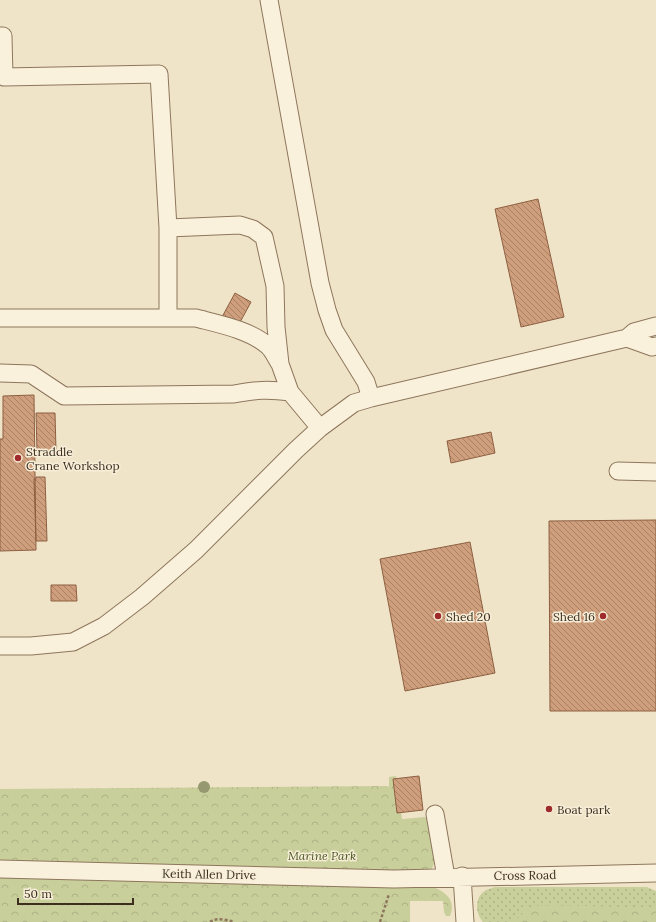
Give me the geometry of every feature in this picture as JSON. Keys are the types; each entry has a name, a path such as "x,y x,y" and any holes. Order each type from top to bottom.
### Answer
{"street":[{"path":"269,0 295,153 325,303 334,330 366,382 371,398"},
{"path":"0,36 3,36 4,77 159,74 168,228 168,318"},
{"path":"168,228 240,225 253,229 264,237 274,286 280,364"},
{"path":"0,318 196,318 254,336 269,346 280,364 290,392 320,428"},
{"path":"0,646 31,646 73,642 104,626 142,597 196,550 296,450 320,428 354,403 627,338 634,332 656,326"},
{"path":"627,338 652,347 656,346"},
{"path":"0,373 31,374 64,396 234,394 268,389 290,392"},
{"path":"618,471 656,472"},
{"path":"435,814 454,877 465,922"},
{"name":"Keith Allen Drive","path":"0,869 394,878"},
{"name":"Cross Road","path":"394,878 656,873"}],"path":[{"path":"380,922 394,878"},
{"path":"210,922 214,920 234,922"}],"green space":[{"name":"Marine Park","path":"396,776 402,819 425,817 429,821 436,856 432,869 431,886 448,896 452,905 450,916 446,916 444,912 443,901 410,901 410,922 0,922 0,789 389,787 389,777"},
{"path":"495,887 647,887 656,891 656,922 483,922 477,910 479,897 486,890"},
{"path":"552,905 656,908 656,922 511,922 521,916 525,909 534,906"}],"building":[{"path":"538,199 564,317 521,327 495,209"},
{"path":"235,293 251,302 238,326 222,317"},
{"name":"Straddle Crane Workshop","path":"34,395 36,550 0,551 0,439 3,439 3,396"},
{"path":"36,413 55,413 56,451 37,452"},
{"path":"491,432 495,453 451,463 447,441"},
{"path":"36,477 45,477 47,541 36,541 34,479 36,479"},
{"name":"Shed 16","path":"656,520 656,711 550,711 549,521"},
{"name":"Shed 20","path":"470,542 495,673 405,691 380,559"},
{"path":"51,585 76,585 77,601 51,601"},
{"path":"419,776 423,810 397,813 393,779"}],"place":[{"name":"Straddle Crane Workshop","path":"18,458"},
{"name":"Shed 20","path":"438,616"},
{"name":"Shed 16","path":"603,616"},
{"name":"Boat park","path":"549,809"}]}
